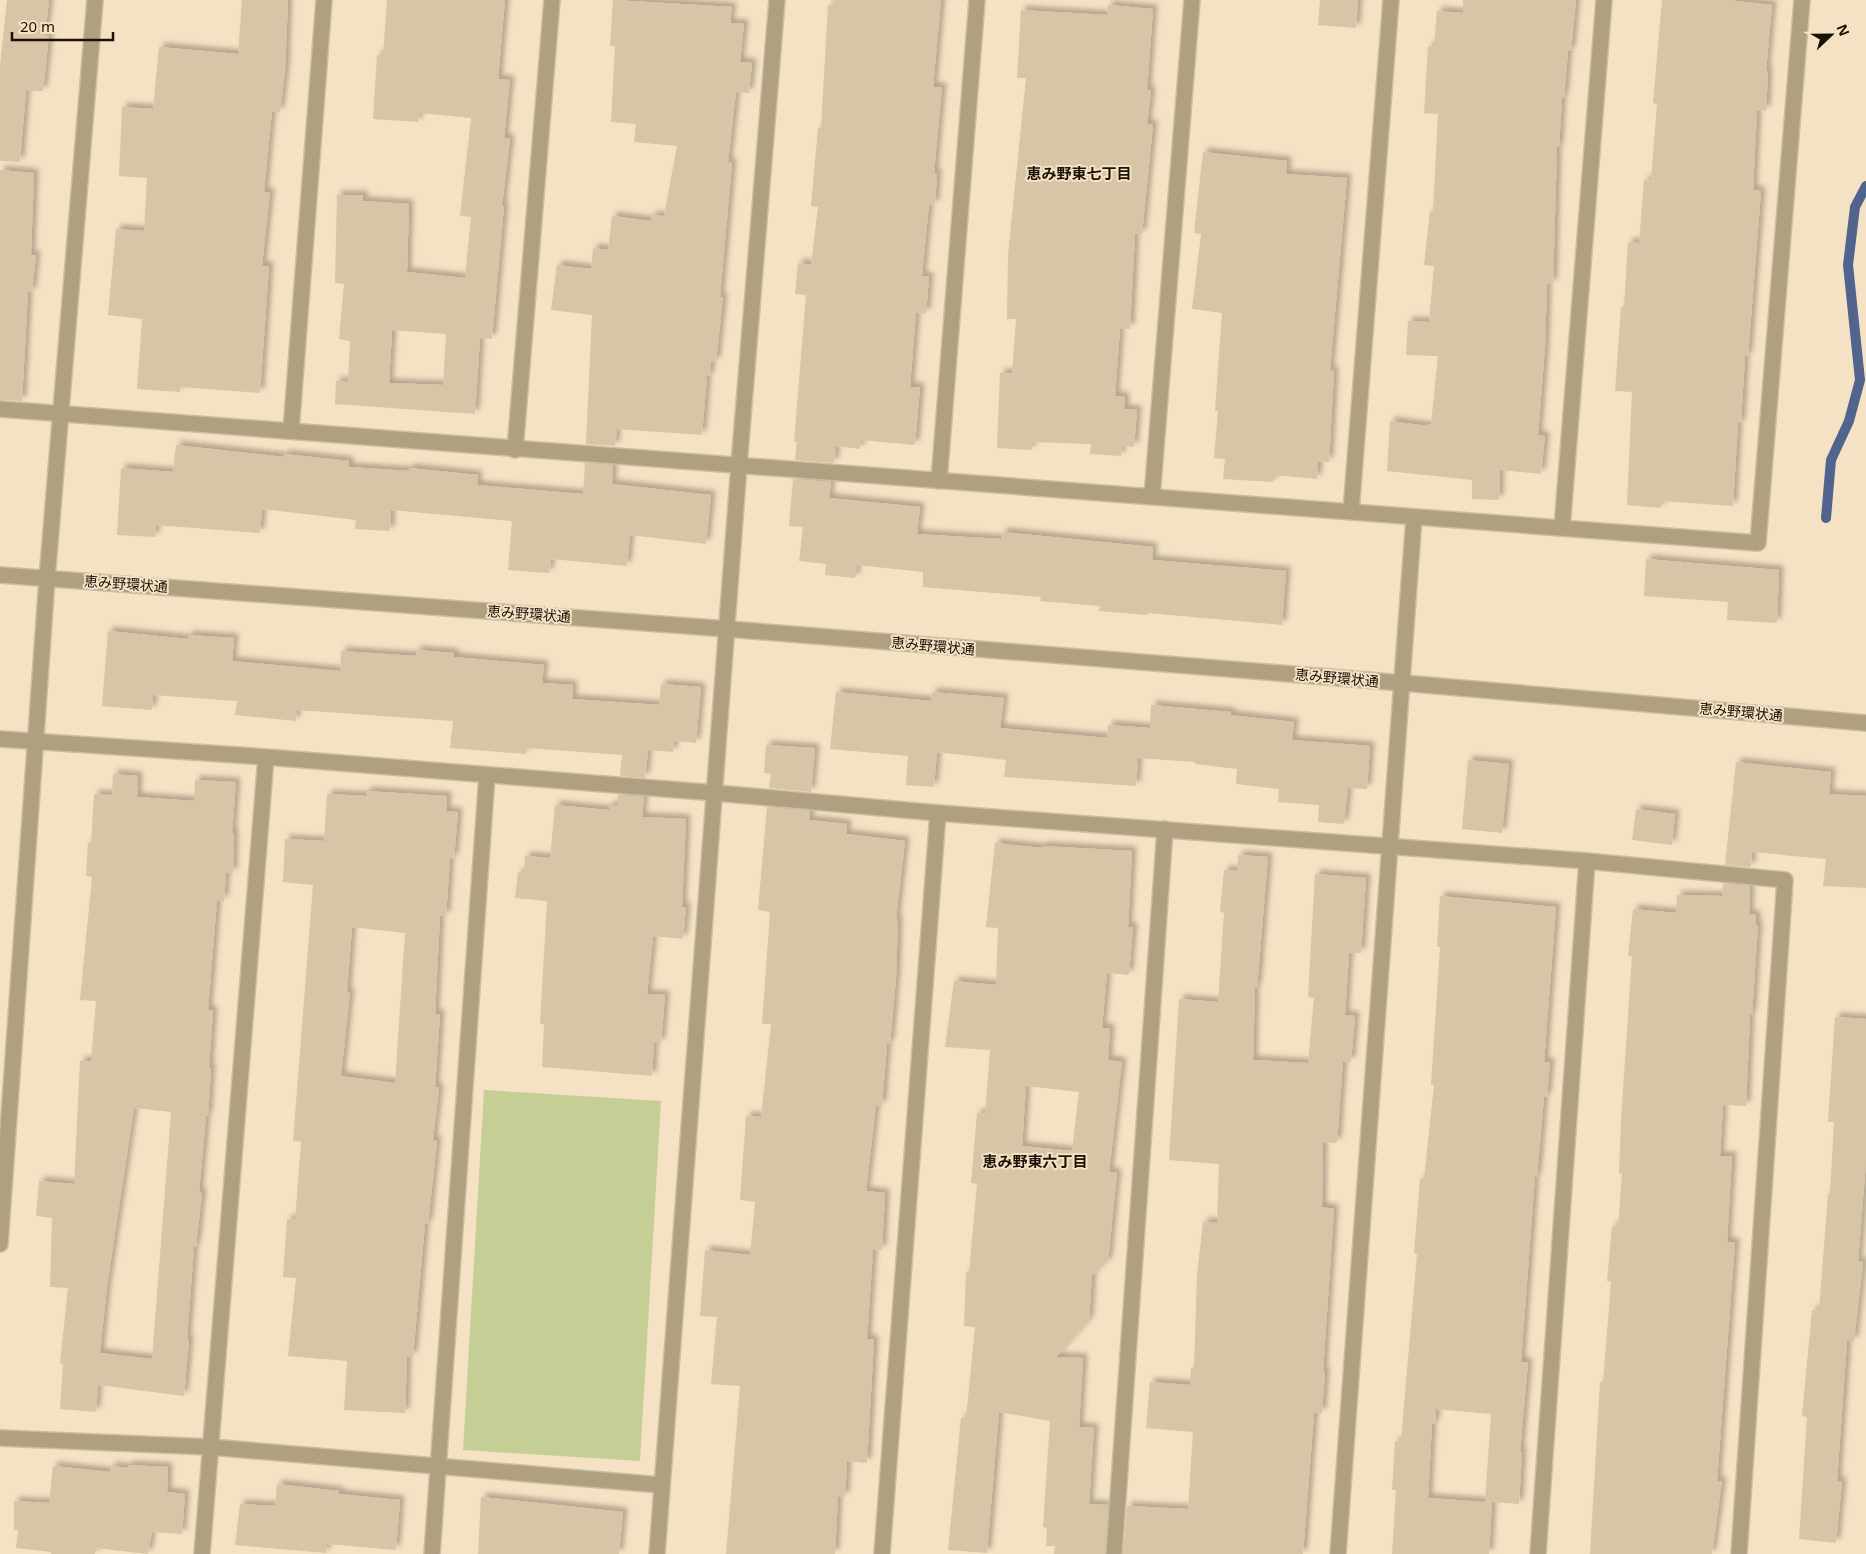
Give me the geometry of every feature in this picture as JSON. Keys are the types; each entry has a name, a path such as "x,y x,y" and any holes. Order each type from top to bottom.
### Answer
{"street":[{"path":"0,1244 47,579 95,0"},
{"path":"291,431 324,0"},
{"path":"516,450 552,0"},
{"path":"657,1554 716,793 739,465 778,0"},
{"path":"940,481 977,0"},
{"path":"1152,497 1192,0"},
{"path":"1351,512 1391,0"},
{"path":"1562,528 1604,0"},
{"path":"0,409 516,450 739,465 1758,543 1802,0"},
{"path":"1338,1554 1414,517"},
{"name":"恵み野環状通","path":"0,575 728,629 1402,683 1866,723"},
{"path":"0,739 266,757 938,813 1587,861 1785,880 1739,1554"},
{"path":"202,1554 266,757"},
{"path":"432,1554 487,775"},
{"path":"882,1554 938,813"},
{"path":"1114,1554 1165,829"},
{"path":"1538,1554 1587,861"},
{"path":"0,1438 210,1447 661,1486"}],"green space":[{"path":"484,1090 661,1101 640,1461 463,1450"}],"building":[{"path":"7,0 49,0 45,35 49,35 43,91 26,91 20,162 0,161 0,66"},
{"path":"242,0 288,0 285,71 280,112 272,111 264,192 270,192 262,266 269,266 260,393 180,387 180,392 137,389 142,319 108,315 116,229 144,231 147,178 119,176 122,107 153,109 159,47 238,54"},
{"path":"387,0 505,0 498,79 510,80 504,138 510,139 502,206 504,206 492,339 480,338 475,414 335,404 336,381 348,382 350,341 339,339 344,284 335,283 337,195 363,195 363,201 409,204 407,272 465,278 471,217 460,216 471,118 419,113 418,122 373,119 377,55 383,55","holes":["392,330 446,334 443,385 389,383"]},
{"path":"613,0 732,7 730,23 744,24 740,62 752,63 749,93 736,92 728,162 732,163 720,297 723,297 716,362 711,361 710,376 707,376 702,435 617,429 615,446 586,444 592,315 551,310 557,265 591,269 593,248 608,250 612,216 651,221 652,215 664,216 677,146 634,142 636,124 611,122 615,46 610,46"},
{"path":"834,0 941,0 933,87 942,87 934,173 937,173 935,205 929,204 922,276 929,277 926,314 916,312 910,387 920,387 915,445 861,440 860,449 836,446 834,463 795,460 797,442 794,442 806,295 795,294 798,263 811,265 818,207 811,206 818,128 821,128 828,5 833,6"},
{"path":"1320,0 1358,0 1356,28 1318,25"},
{"path":"1463,0 1576,0 1571,51 1568,51 1564,98 1562,97 1559,147 1557,147 1553,284 1547,283 1545,347 1538,435 1545,436 1541,474 1500,470 1499,500 1472,499 1472,480 1387,471 1390,421 1427,426 1431,424 1438,356 1406,355 1408,321 1429,322 1434,266 1424,265 1430,211 1433,212 1438,114 1424,113 1428,46 1434,47 1437,11 1463,13"},
{"path":"1662,0 1727,0 1772,5 1766,71 1768,71 1766,111 1757,110 1753,190 1761,191 1748,356 1745,356 1741,423 1738,423 1733,506 1661,501 1661,508 1627,505 1632,392 1615,391 1621,307 1624,307 1628,242 1639,243 1644,180 1651,181 1657,104 1653,103"},
{"path":"1108,5 1153,9 1147,90 1151,91 1147,124 1153,125 1142,234 1135,234 1130,329 1120,328 1115,396 1125,397 1124,409 1137,410 1134,447 1122,446 1121,456 1090,454 1091,444 1032,442 1032,450 997,448 1000,373 1012,373 1016,319 1007,319 1008,255 1026,78 1017,78 1021,10 1107,15"},
{"path":"1203,152 1287,161 1286,174 1347,178 1330,370 1334,371 1329,462 1318,461 1317,479 1274,475 1273,482 1223,479 1225,459 1214,458 1218,411 1215,411 1222,313 1192,309 1201,234 1194,233"},
{"path":"0,170 34,173 31,255 36,255 32,292 28,291 22,401 0,400"},
{"path":"176,445 284,457 284,454 349,461 349,467 409,471 409,468 478,475 477,485 583,494 585,463 613,465 612,484 711,495 706,544 630,535 627,566 551,559 549,573 508,570 512,521 391,510 390,531 355,529 356,520 262,509 260,533 156,525 155,537 117,535 121,468 173,472"},
{"path":"793,479 831,482 829,498 920,507 917,534 1001,539 1002,532 1153,547 1152,560 1286,571 1282,625 1148,613 1148,615 1099,611 1100,606 1040,601 1041,597 923,587 923,572 857,565 855,578 825,575 826,564 799,561 803,527 789,526"},
{"path":"1646,559 1779,570 1777,623 1727,620 1728,602 1644,596"},
{"path":"108,631 188,639 188,635 234,638 232,661 340,671 341,651 416,656 416,650 454,653 454,657 544,665 542,683 573,685 572,699 659,705 661,684 701,687 696,743 674,741 673,752 648,750 645,778 620,776 622,755 526,748 526,754 450,748 453,721 297,710 296,721 235,715 237,701 153,695 152,710 102,706"},
{"path":"836,692 931,701 932,692 1004,698 1000,728 1107,738 1108,725 1150,728 1151,705 1231,712 1230,715 1294,722 1292,740 1370,746 1367,789 1348,788 1344,824 1318,822 1319,805 1278,802 1279,789 1236,784 1237,769 1195,764 1195,762 1138,758 1136,786 1004,777 1006,760 937,752 934,787 906,785 908,756 830,749"},
{"path":"766,745 815,748 811,792 769,788 771,774 764,773"},
{"path":"1468,760 1509,764 1502,833 1462,829"},
{"path":"1736,762 1831,772 1829,794 1866,796 1866,888 1823,886 1826,859 1752,852 1751,867 1725,865"},
{"path":"113,774 138,776 137,797 194,801 195,780 236,782 232,833 234,833 233,873 226,873 224,901 217,900 208,1010 213,1011 208,1116 206,1116 199,1192 202,1193 196,1247 194,1247 184,1396 98,1385 96,1412 60,1409 63,1364 60,1363 68,1288 50,1287 52,1218 36,1216 39,1181 74,1184 80,1061 91,1061 96,1001 80,1000 92,877 86,876 88,842 91,843 94,794 112,795","holes":["134,1108 171,1112 152,1359 100,1353 107,1286"]},
{"path":"366,791 447,796 446,811 458,812 454,859 450,858 446,916 440,916 435,1014 440,1014 435,1087 439,1088 433,1140 437,1141 428,1224 425,1224 413,1357 407,1356 405,1413 344,1410 347,1361 288,1356 296,1278 283,1277 287,1219 295,1220 301,1142 293,1141 313,885 283,882 285,839 324,841 327,794 366,796","holes":["352,927 405,933 395,1083 341,1076 350,993 347,992"]},
{"path":"618,795 644,797 642,817 686,819 682,907 686,907 683,939 653,936 647,994 665,995 661,1043 654,1043 652,1076 542,1067 544,1024 540,1024 547,901 515,898 518,872 524,873 525,856 550,858 555,805 609,810 609,805 617,806"},
{"path":"767,807 810,811 809,820 847,824 846,834 905,841 896,919 898,920 896,978 890,1044 887,1044 882,1106 876,1105 866,1191 885,1193 882,1250 873,1250 867,1339 874,1340 867,1463 847,1461 845,1497 838,1496 835,1554 726,1554 740,1386 711,1384 717,1317 700,1316 705,1250 750,1255 755,1202 740,1200 746,1116 761,1117 771,1024 762,1024 770,912 758,910"},
{"path":"1636,809 1675,814 1672,845 1632,840"},
{"path":"995,843 1042,848 1042,846 1132,851 1128,927 1133,927 1129,975 1107,973 1102,1028 1110,1028 1108,1060 1122,1062 1109,1172 1117,1173 1108,1261 1092,1275 1089,1320 1056,1357 1083,1358 1079,1427 1094,1428 1089,1504 1108,1505 1105,1554 1054,1554 1055,1546 1046,1546 1047,1528 1043,1527 1050,1421 999,1412 987,1553 948,1550 961,1418 966,1418 975,1327 964,1326 966,1272 969,1273 977,1184 971,1183 977,1113 985,1114 990,1050 945,1047 954,981 996,985 998,928 986,927","holes":["1026,1086 1079,1092 1072,1151 1022,1146"]},
{"path":"1238,855 1268,857 1257,988 1255,988 1253,1060 1308,1063 1314,998 1308,997 1315,874 1366,878 1361,953 1349,953 1345,1015 1355,1016 1351,1062 1343,1061 1337,1143 1323,1142 1322,1207 1334,1209 1322,1413 1314,1413 1303,1554 1123,1554 1127,1506 1188,1509 1193,1432 1146,1428 1150,1382 1190,1385 1191,1368 1194,1368 1197,1275 1203,1222 1217,1223 1219,1164 1169,1160 1179,999 1218,1002 1224,913 1220,912 1224,870 1237,871"},
{"path":"1723,884 1750,886 1749,914 1756,915 1756,925 1758,925 1752,1015 1750,1015 1746,1106 1723,1105 1720,1156 1732,1156 1727,1242 1735,1242 1717,1481 1722,1481 1712,1554 1590,1554 1600,1382 1603,1382 1611,1282 1607,1281 1612,1226 1618,1227 1622,1174 1619,1173 1621,1120 1632,956 1628,956 1633,909 1676,913 1677,895 1722,896"},
{"path":"1440,896 1556,907 1544,1062 1550,1062 1547,1097 1544,1097 1537,1177 1535,1176 1521,1362 1528,1362 1520,1452 1522,1452 1519,1504 1492,1502 1489,1554 1392,1554 1396,1490 1392,1490 1395,1441 1401,1441 1417,1254 1414,1253 1420,1179 1424,1179 1434,1085 1431,1085 1440,947 1437,947","holes":["1436,1409 1491,1414 1485,1502 1428,1498 1432,1424 1435,1424"]},
{"path":"1835,1017 1866,1019 1866,1161 1858,1261 1863,1262 1854,1341 1847,1341 1837,1481 1842,1482 1836,1543 1799,1539 1807,1417 1802,1416 1812,1310 1819,1311 1828,1194 1830,1194 1834,1122 1828,1122"},
{"path":"128,1465 168,1467 167,1492 185,1494 182,1534 152,1532 148,1554 95,1548 95,1554 51,1554 51,1552 16,1548 18,1530 14,1530 14,1501 49,1503 53,1466 110,1472 111,1466 128,1468"},
{"path":"277,1484 339,1491 339,1494 400,1500 396,1550 327,1544 326,1553 235,1545 240,1504 275,1506"},
{"path":"481,1497 623,1512 619,1554 478,1554"}],"waterway":[{"path":"1826,518 1831,460 1849,421 1860,380 1848,265 1855,207 1866,186"}],"district":[{"name":"恵み野東七丁目","path":"1079,174"},
{"name":"恵み野東六丁目","path":"1035,1162"}]}
